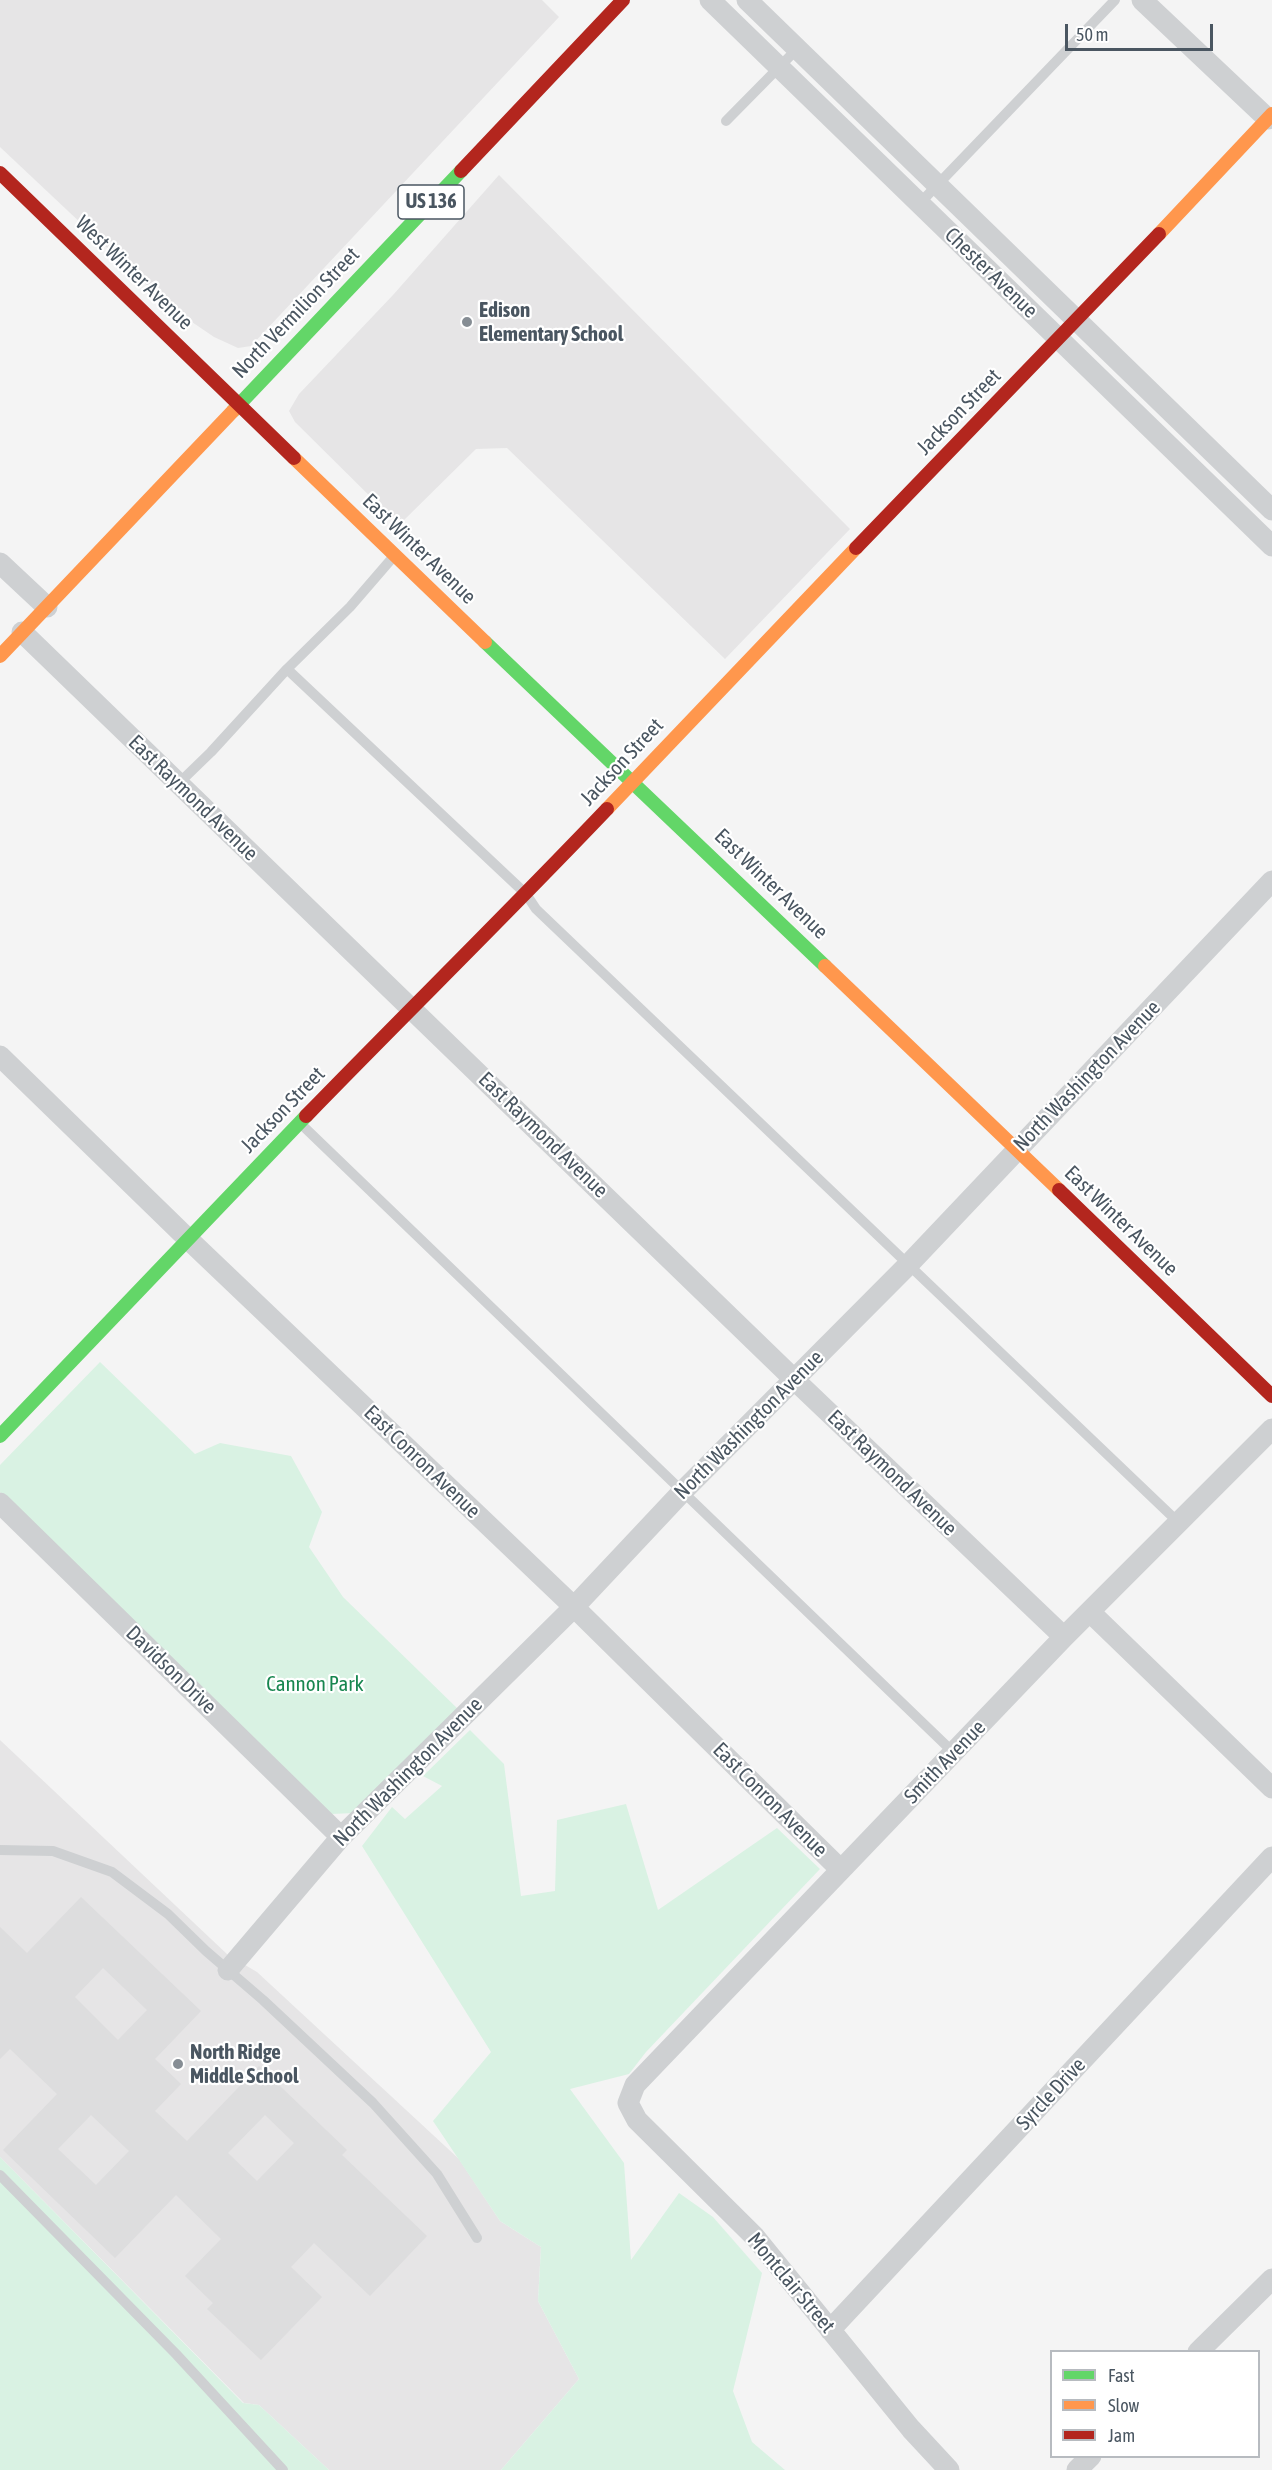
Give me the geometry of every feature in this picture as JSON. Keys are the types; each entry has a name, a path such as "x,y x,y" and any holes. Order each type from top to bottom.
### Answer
{"street":[{"name":"Chester Avenue","path":"710,0 1272,546"},
{"name":"Chester Avenue","path":"747,0 1272,510"},
{"path":"1142,0 1270,116"},
{"name":"North Vermilion Street","path":"0,656 618,2"},
{"path":"825,111 842,93"},
{"name":"Jackson Street","path":"1,1432 412,1007 526,894 1270,116"},
{"name":"West Winter Avenue","path":"0,173 239,404"},
{"name":"East Winter Avenue","path":"239,404 394,556 1017,1149 1272,1396"},
{"path":"1184,461 1202,442"},
{"path":"0,563 47,607"},
{"name":"East Raymond Avenue","path":"22,633 1064,1637"},
{"name":"North Washington Avenue","path":"228,1970 341,1837 574,1607 682,1492 908,1265 1272,881"},
{"name":"East Conron Avenue","path":"0,1056 188,1239 574,1607 841,1870"},
{"name":"Smith Avenue","path":"628,2103 635,2085 1064,1637 1272,1429"},
{"name":"Davidson Drive","path":"0,1503 341,1837"},
{"path":"1090,1612 1272,1788"},
{"name":"Syrcle Drive","path":"830,2330 1272,1857"},
{"name":"Montclair Street","path":"628,2103 637,2120 755,2237 911,2429 949,2470"},
{"path":"1200,2350 1272,2279"},
{"path":"1077,2470 1090,2458"}],"lane":[{"path":"920,203 1115,0"},
{"path":"726,121 797,49"},
{"path":"178,784 211,752 287,669 350,607 394,556"},
{"path":"287,669 526,894 536,909 1178,1522"},
{"path":"300,1123 954,1754"},
{"path":"0,1850 53,1851 112,1872 168,1914 373,2103 436,2174 477,2238"},
{"path":"0,2175 176,2354 283,2470"}],"shaded area":[{"path":"0,0 542,0 559,17 251,346 238,348 214,337 170,307 0,147"},
{"path":"499,175 850,529 725,659 507,448 476,449 399,525 295,422 289,411 299,394 393,295"},
{"name":"North Ridge Middle School","path":"0,1740 228,1955 257,1972 459,2159 500,2221 541,2247 538,2301 579,2379 501,2470 329,2470 259,2405 244,2403 0,2157"}],"green space":[{"name":"Cannon Park","path":"100,1362 195,1454 220,1443 291,1456 322,1512 309,1547 343,1597 459,1710 355,1813 331,1814 0,1492 0,1465"},
{"path":"470,1730 504,1764 521,1896 555,1891 557,1820 626,1804 658,1910 777,1828 820,1869 646,2052 629,2074 570,2089 624,2163 631,2260 679,2193 713,2217 762,2273 733,2391 752,2442 785,2470 501,2470 579,2379 538,2301 541,2247 500,2221 433,2121 491,2052 362,1846 392,1807 405,1819 442,1786 423,1776"},
{"path":"0,2157 243,2403 259,2405 329,2470 0,2470"}],"building":[{"path":"81,1897 201,2011 155,2059 181,2084 155,2111 187,2141 259,2066 347,2150 342,2155 427,2236 370,2296 314,2243 291,2267 322,2297 261,2360 207,2309 213,2303 185,2276 221,2239 176,2195 115,2258 3,2150 57,2094 10,2049 0,2059 0,1927 27,1953","holes":["103,1968 147,2010 118,2040 75,1997","91,2115 129,2151 96,2185 58,2149","265,2115 294,2143 257,2181 228,2153"]}],"traffic: fast":[{"path":"233,411 461,171"},
{"path":"485,642 825,966"},
{"path":"0,1436 306,1116"}],"traffic: slow":[{"path":"1159,234 1272,114"},
{"path":"0,656 233,411"},
{"path":"294,458 485,642"},
{"path":"607,809 856,548"},
{"path":"825,966 1059,1190"}],"traffic: jam":[{"path":"461,171 623,0"},
{"path":"0,173 294,458"},
{"path":"856,548 1159,234"},
{"path":"306,1116 607,809"},
{"path":"1059,1190 1272,1396"}],"place":[{"name":"Edison Elementary School","path":"467,322"},
{"name":"North Ridge Middle School","path":"178,2064"}]}
